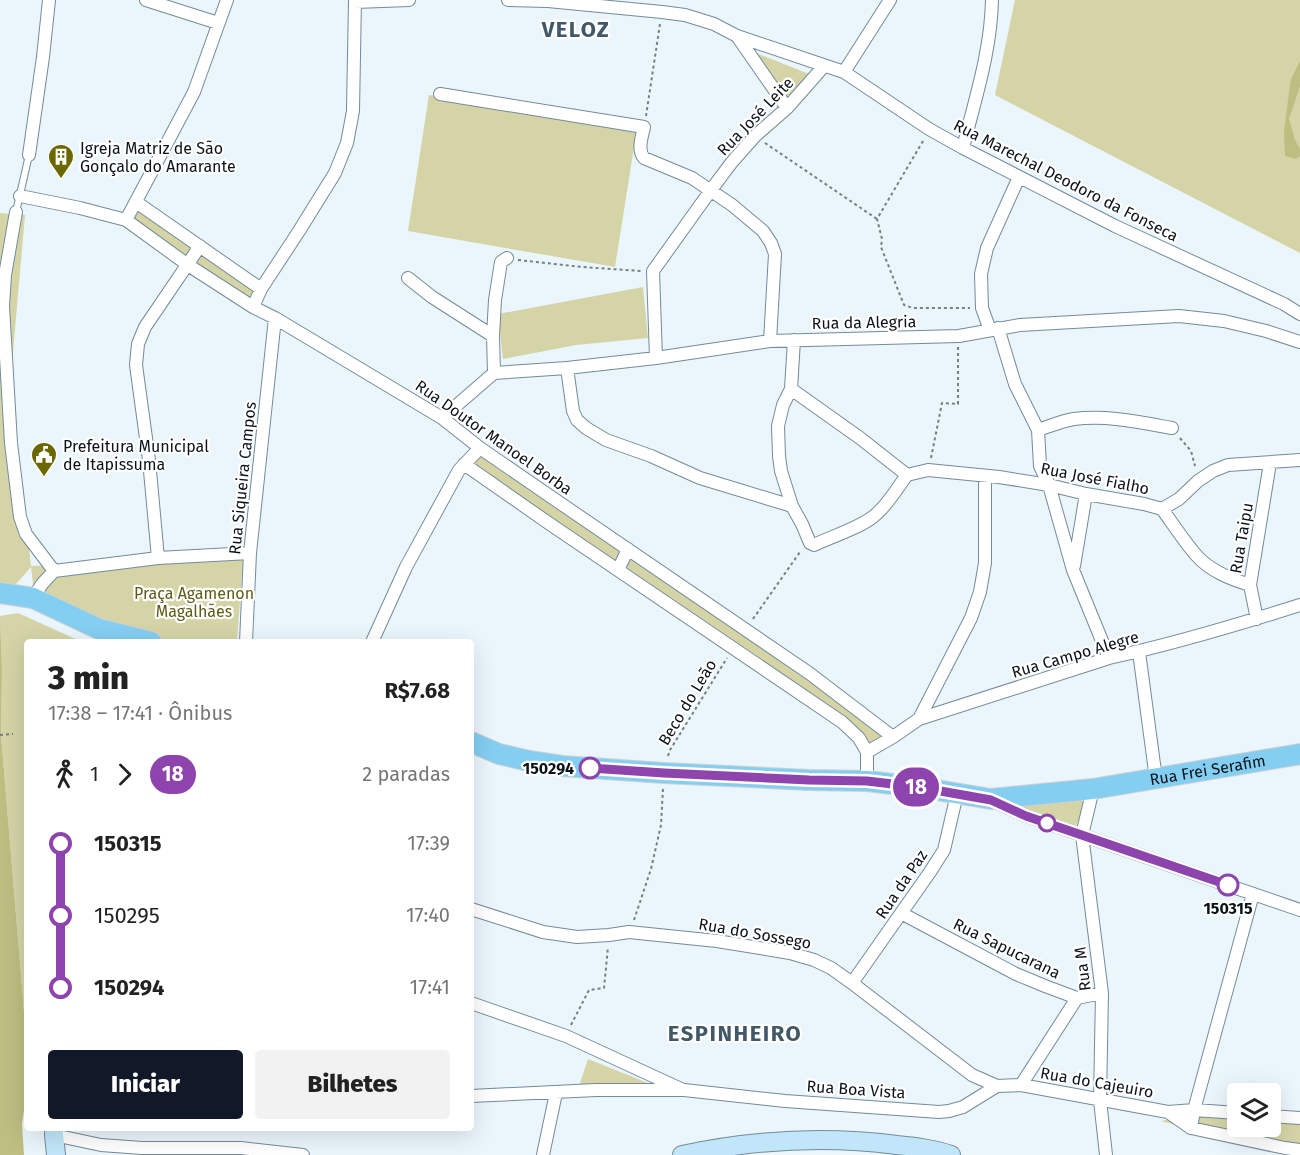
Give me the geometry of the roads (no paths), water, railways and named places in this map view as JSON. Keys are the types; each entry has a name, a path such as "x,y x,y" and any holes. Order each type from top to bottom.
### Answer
{"main road":[{"path":"2,593 33,598 97,635 128,639"},
{"name":"Rua Frei Serafim","path":"474,743 499,754 562,766 664,773 867,781 991,800 1093,789 1300,754"}],"street":[{"path":"29,155 49,0"},
{"path":"146,0 218,23"},
{"path":"126,220 194,92 227,0"},
{"path":"253,307 261,289 335,173 347,143 354,111 355,1 409,0"},
{"name":"Rua Marechal Deodoro da Fonseca","path":"508,0 548,1 685,15 714,24 737,36 844,72 929,129 963,148 1115,226 1284,303 1300,314"},
{"path":"844,72 890,0"},
{"path":"963,148 991,32 992,0"},
{"path":"737,36 787,108"},
{"name":"Rua José Leite","path":"656,358 652,271 732,162 787,108 824,66"},
{"path":"440,94 644,128 640,149 644,158 692,178 711,190 763,231 771,243 775,254 770,341"},
{"path":"1019,177 987,248 981,274 982,308 994,329 1015,384 1038,430 1040,466 1049,485 1074,570 1108,658"},
{"name":"Rua Doutor Manoel Borba","path":"20,195 80,207 126,220 188,266 253,307 442,418 480,448 809,673 893,737"},
{"path":"136,202 261,289"},
{"path":"16,213 5,275 3,306 11,443 20,517 26,534 54,571"},
{"path":"158,558 136,365 138,344 145,327 200,246"},
{"path":"442,418 494,373 495,300 501,262 507,258"},
{"path":"408,278 432,297 494,336"},
{"name":"Rua da Alegria","path":"494,373 656,358 770,341 958,336 1020,325 1179,316 1224,321 1300,342"},
{"name":"Rua Siqueira Campos","path":"246,639 250,553 275,318"},
{"path":"791,389 907,475 874,517 814,545 809,542 792,506 781,471 778,426 783,405 791,389 794,340"},
{"path":"567,368 573,411 586,428 606,440 651,456 700,478 792,506"},
{"path":"1038,430 1072,420 1102,418 1131,420 1172,428"},
{"path":"373,639 406,567 459,470 480,448"},
{"name":"Rua José Fialho","path":"907,475 928,470 999,477 1162,509 1179,499 1198,481 1228,465 1300,460"},
{"name":"Rua Taipu","path":"1257,619 1250,585 1270,463"},
{"path":"464,464 842,722 859,738 867,752 867,781"},
{"path":"919,719 971,618 980,592 985,563 985,477"},
{"path":"1074,570 1086,494"},
{"path":"547,522 560,503"},
{"path":"1162,509 1197,557 1230,579 1250,585"},
{"path":"618,570 628,549"},
{"path":"33,598 54,571 158,558 250,553"},
{"path":"687,617 699,597"},
{"name":"Rua Campo Alegre","path":"867,752 919,719 1108,658 1139,652 1257,619 1300,604"},
{"path":"1139,652 1156,779"},
{"path":"1082,835 1093,789"},
{"name":"Rua da Paz","path":"852,983 944,850 957,794"},
{"path":"991,800 1026,816 1300,910"},
{"name":"Rua M","path":"1082,835 1102,993 1100,1100 1106,1155"},
{"path":"1191,1128 1253,894"},
{"name":"Rua do Sossego","path":"474,910 543,932 577,937 629,932 717,941 790,953 814,960 831,968 852,983 972,1075 997,1086"},
{"name":"Rua Sapucarana","path":"902,913 1016,974 1077,998"},
{"path":"1021,1085 1077,998 1102,993"},
{"path":"474,1004 566,1036 684,1090"},
{"name":"Rua do Cajeuiro","path":"1021,1085 1168,1112 1194,1110 1227,1112"},
{"name":"Rua Boa Vista","path":"684,1090 785,1101 939,1112 963,1107 997,1086 1021,1085"},
{"path":"474,1096 596,1090 684,1090"},
{"path":"543,1155 556,1093"},
{"name":"Rua do Cajeuiro","path":"1168,1112 1191,1128 1300,1150"},
{"path":"1281,1117 1300,1118"},
{"path":"56,1155 54,1132 101,1145 142,1148 241,1148 303,1155"},
{"path":"682,1155 703,1150 788,1141 862,1141 936,1150 951,1155"}],"lane":[{"path":"16,213 29,155"}],"place":[{"name":"Igreja Matriz de São Gonçalo do Amarante","path":"61,180"},
{"name":"Prefeitura Municipal de Itapissuma","path":"44,478"},
{"name":"150294","path":"590,768"},
{"name":"150315","path":"1228,885"}],"district":[{"name":"VELOZ","path":"576,29"},
{"name":"ESPINHEIRO","path":"735,1033"}],"park label":[{"name":"Praça Agamenon Magalhães","path":"194,602"}]}
